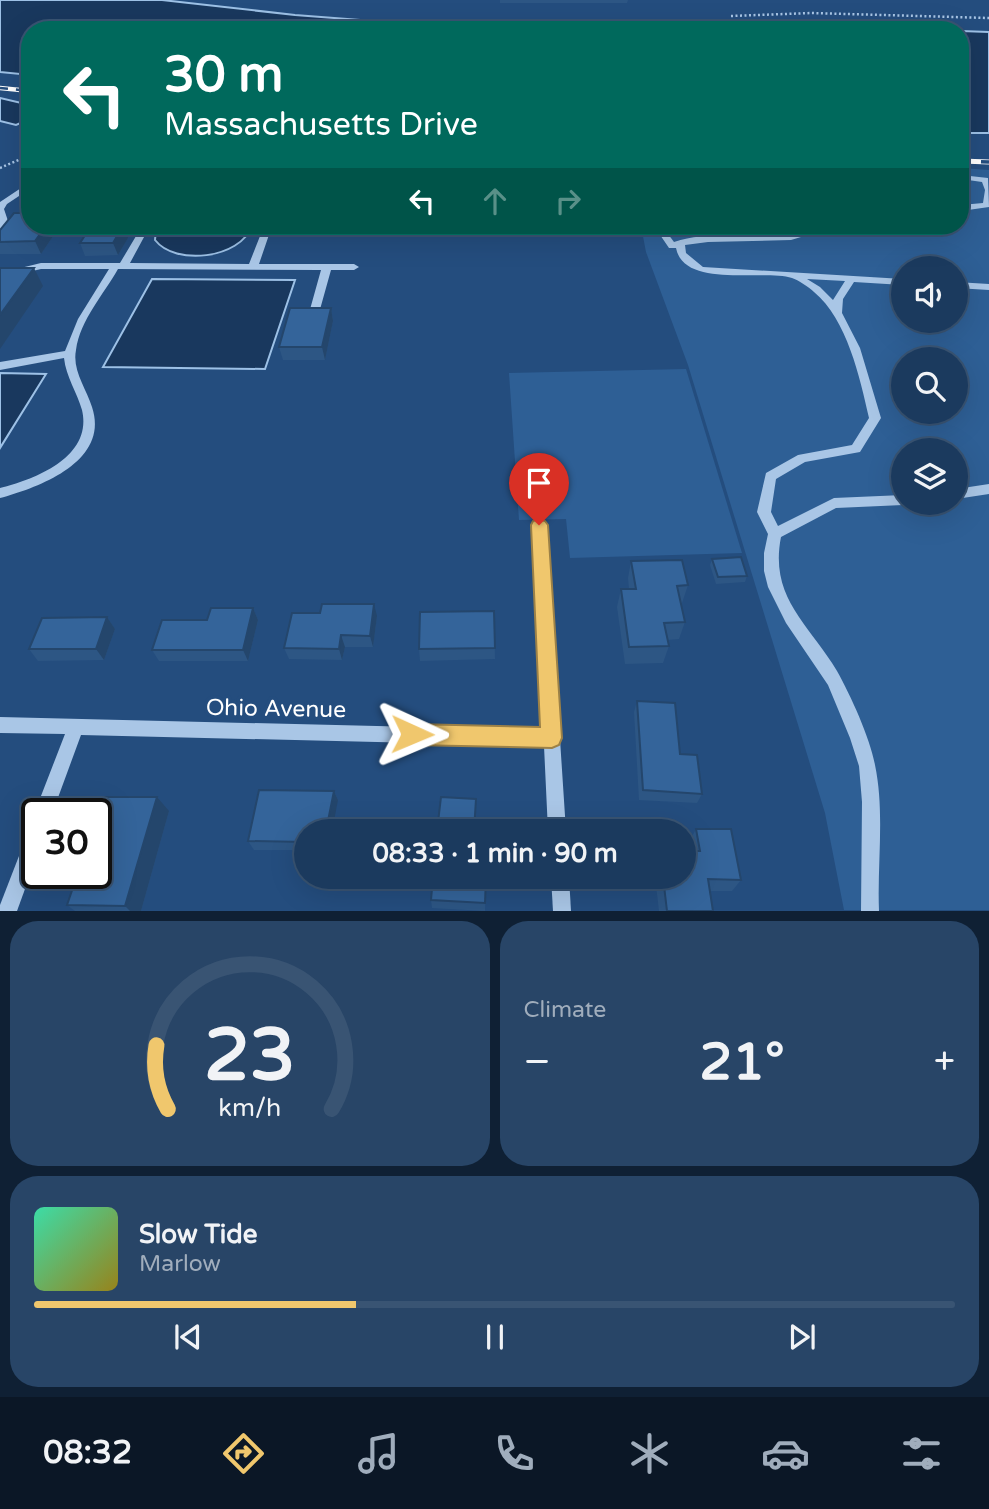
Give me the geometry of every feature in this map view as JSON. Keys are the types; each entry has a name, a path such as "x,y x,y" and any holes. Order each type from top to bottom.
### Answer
{"street":[{"path":"969,178 987,179 989,191 987,205 969,207"},
{"path":"0,233 5,227 1,209 4,202 21,192"},
{"path":"0,494 26,487 52,474 73,457 85,438 89,419 69,354 74,338 140,235"},
{"path":"253,266 265,235"},
{"path":"665,235 672,246 708,239 798,235"},
{"path":"680,243 682,254 700,270 891,281"},
{"path":"0,276 41,266 354,267"},
{"path":"314,313 327,267"},
{"path":"794,276 818,290 837,313 867,383 875,418 856,449 802,458 770,476 764,512 775,534 770,551 772,580 780,603 825,666 847,708 867,764 871,808 867,869 870,911"},
{"path":"837,313 838,299 843,287 851,279"},
{"path":"968,286 989,288"},
{"path":"0,366 69,354"},
{"path":"968,492 989,489"},
{"path":"775,534 834,503 891,501"},
{"path":"539,525 556,819"},
{"name":"Ohio Avenue","path":"0,725 552,738"},
{"path":"49,798 76,727"},
{"path":"6,911 21,872"},
{"path":"561,889 562,911"}],"path":[{"path":"731,16 811,13 989,18"},
{"path":"0,168 21,159"}],"shaded area":[{"path":"0,0 162,0 373,21 21,21 21,74 0,72"},
{"path":"969,31 989,32 989,133 969,133"},
{"path":"0,98 21,103 21,123 16,125 0,121"},
{"path":"969,169 989,170 989,910 844,910 825,813 688,365 646,252 643,235 969,235"},
{"path":"156,235 246,235 235,246 221,252 191,256 164,248 155,240"},
{"path":"152,279 295,280 265,369 103,367"},
{"path":"686,369 742,553 570,558 566,519 519,520 509,373"},
{"path":"0,373 46,374 0,448"}],"building":[{"path":"14,213 21,213 21,235 39,235 35,241 0,242 0,230"},
{"path":"85,235 118,235 113,243 80,243"},
{"path":"0,268 34,268 0,315"},
{"path":"290,308 331,308 322,347 279,347"},
{"path":"741,557 747,576 718,577 712,559"},
{"path":"682,560 688,585 677,586 685,622 664,623 669,646 629,647 621,589 636,589 631,561"},
{"path":"322,604 374,604 370,636 341,635 339,649 284,648 292,613 320,613"},
{"path":"211,608 253,608 243,650 152,650 162,620 207,620"},
{"path":"494,611 495,648 419,649 420,612"},
{"path":"107,617 96,649 29,649 42,618"},
{"path":"637,701 675,703 680,754 697,755 702,794 643,790"},
{"path":"259,790 334,791 328,819 294,819 294,842 248,841"},
{"path":"157,797 125,906 67,905 72,889 112,889 112,798 105,798"},
{"path":"441,797 476,799 475,819 438,819"},
{"path":"696,829 731,829 741,880 708,879 713,911 667,911 664,889 696,889 696,851 700,851"},
{"path":"432,889 486,889 485,903 431,900"}],"railway":[{"path":"0,88 21,90"},
{"path":"969,161 989,162"}],"route":[{"path":"412,734 552,738 539,525"}]}
